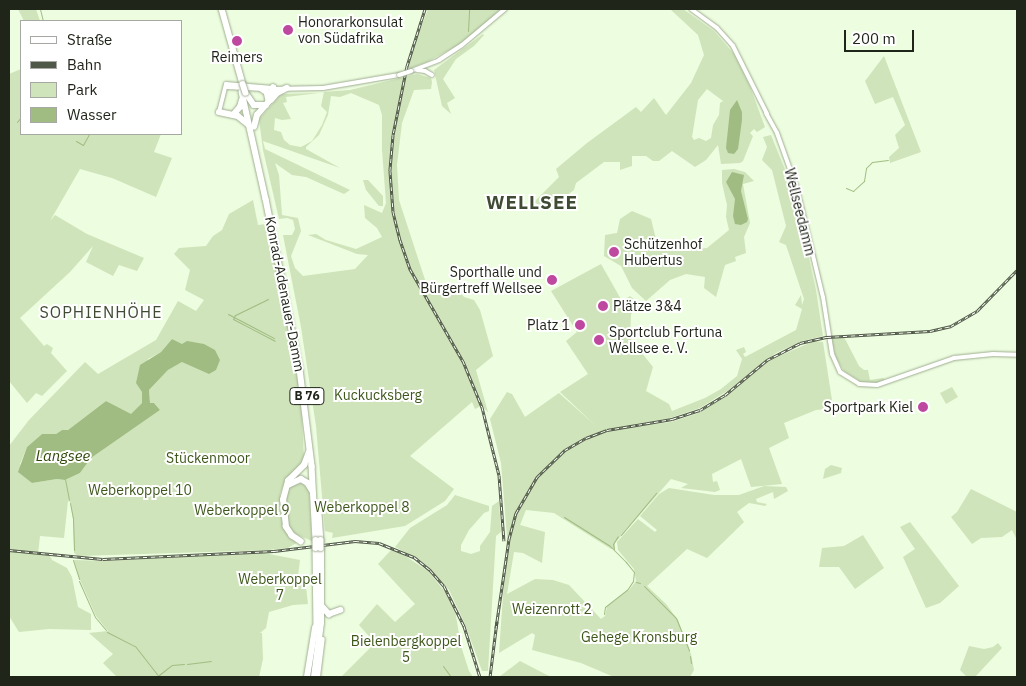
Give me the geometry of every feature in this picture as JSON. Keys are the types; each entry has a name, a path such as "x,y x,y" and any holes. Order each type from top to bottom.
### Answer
{"highway":[{"name":"B 76","path":"221,9 243,93"},
{"name":"B 76","path":"221,9 241,84"},
{"path":"267,103 273,88"},
{"path":"219,112 234,114 244,119 252,128 257,115 267,103 277,92 287,88"},
{"path":"262,89 267,92 267,103"},
{"path":"243,93 252,104 267,103"},
{"path":"234,114 240,107 243,93"},
{"name":"Konrad-Adenauer-Damm","path":"243,93 303,368 313,446 318,540"},
{"name":"Konrad-Adenauer-Damm","path":"252,128 295,344 310,445 322,605 312,677"},
{"path":"301,542 290,533 284,519 283,500 287,485 306,460 310,445"},
{"path":"287,485 296,480 304,480 311,487 314,499"},
{"name":"Konrad-Adenauer-Damm","path":"312,677 317,615 319,548"},
{"path":"322,605 330,614 340,610"},
{"name":"B 76","path":"321,623 322,639"}],"main road":[{"path":"226,85 273,88 340,86 399,75 442,58 462,45 505,9"},
{"name":"Wellseedamm","path":"691,9 717,28 733,46 778,139 798,192 836,363 842,373 860,384 877,385 954,358 993,354 1017,355"},
{"path":"413,71 425,71 432,75"},
{"path":"226,85 232,88 273,88"},
{"path":"219,112 226,85"},
{"path":"224,94 232,88"},
{"path":"312,677 322,639"}],"green space":[{"path":"18,9 36,9 40,20 24,20"},
{"path":"428,9 502,9 462,43 427,62 408,69 414,45"},
{"path":"670,9 683,9 714,31 734,54 749,84 765,127 757,132 754,129 750,133 753,136 743,161 740,163 721,164 718,145 706,160 695,167 672,151 659,161 653,161 646,156 632,156 632,166 620,170 620,162 604,162 576,183 574,190 547,210 534,202 559,177 556,169 587,143 636,107 641,112 654,98 666,115 691,83 704,55 698,35","holes":["707,89 723,101 720,103 719,115 713,125 711,138 706,141 699,138 694,140 692,137 698,100"]},
{"path":"483,34 474,46 456,59 443,79 455,98 447,103 451,114 442,106 434,70"},
{"path":"884,56 921,152 890,163 889,157 899,148 895,135 905,125 893,97 875,104 865,81"},
{"path":"20,69 20,135 161,135 154,152 172,158 156,197 112,178 80,169 50,221 55,215 87,234 144,258 137,271 119,265 113,276 86,262 93,246 70,272 20,318 44,346 47,344 53,348 51,353 67,371 42,396 36,393 27,403 9,381 9,74"},
{"name":"Kuckucksberg","path":"417,74 431,78 431,89 414,90 402,123 397,165 399,200 429,292 433,295 459,291 464,297 474,300 480,310 493,356 476,370 488,412 481,406 475,409 472,402 410,456 454,489 445,501 405,526 332,538 333,533 325,531 316,426 301,327 283,235 292,235 295,229 293,220 287,218 279,219 263,150 259,119 281,94 319,93 286,97 287,102 283,103 291,119 282,120 275,118 274,130 281,132 284,140 290,145 301,147 312,141 322,125 327,112 321,106 324,92 350,90","holes":["351,93 379,105 382,115 382,150 386,203 382,213 364,205 365,218 377,228 382,237 356,249 326,240 316,234 308,235 357,254 368,255 355,269 303,276 295,268 291,256 301,231 298,218 282,215 279,175 275,163 292,175 306,177 344,194 350,190 265,149 263,141 340,168 306,149 319,135 328,115 331,96 340,97"]},
{"path":"771,135 795,194 816,290 823,336 802,341 776,353 727,391 700,408 667,419 635,424 632,427 671,422 696,414 724,398 770,360 814,341 823,342 832,400 828,409 816,410 784,423 789,438 769,448 782,484 751,487 741,459 712,474 713,482 717,481 720,490 715,492 681,488 688,484 671,479 615,543 615,549 611,549 554,513 526,510 520,525 545,532 542,563 523,553 514,552 507,594 535,579 553,580 569,585 601,619 605,616 607,607 629,590 636,581 634,569 618,550 617,542 638,519 655,532 657,530 640,516 659,494 669,488 714,495 739,495 764,486 786,487 788,491 774,499 773,492 756,499 757,502 767,504 765,506 749,503 737,512 744,522 707,558 687,549 647,586 666,604 678,620 691,654 694,670 690,677 614,677 581,663 532,650 535,635 532,633 499,653 507,537 501,463 490,419 507,392 512,394 525,417 559,393 596,426 560,392 588,374 566,341 577,332 551,291 601,264 622,301 630,296 641,305 631,314 630,338 653,367 646,391 669,404 672,411 705,398 721,389 737,376 742,359 736,350 744,347 746,352 743,354 745,357 796,330 802,309 795,305 801,295 802,305 804,299 786,245 779,242 786,226 772,170 762,160 767,147 763,137"},
{"path":"734,169 745,172 754,181 743,184 750,223 744,237 746,253 735,257 736,261 725,265 716,297 704,288 705,277 686,274 670,280 646,301 632,288 621,266 604,256 605,235 617,233 620,219 632,211 651,219 656,239 672,251 707,248 729,230 726,217 727,205 722,183 722,170"},
{"path":"363,180 368,180 383,196 383,206 379,206 366,190"},
{"path":"253,200 258,225 266,224 285,307 301,400 304,459 284,483 280,494 280,508 282,521 290,538 298,542 288,548 268,550 78,556 74,553 73,519 70,502 68,501 64,538 40,536 38,554 50,556 52,560 67,568 72,577 78,607 91,614 91,630 49,629 19,632 9,616 9,446 29,420 85,362 98,374 156,340 178,301 196,311 204,300 185,290 190,270 174,254 179,248 206,246 213,236 222,230 229,214","holes":["172,339 182,345 182,362 168,370 149,390 150,404 154,403 160,410 91,458 80,473 65,480 57,479 32,483 20,464 27,447 42,434 56,434 62,430 68,430 106,401 131,415 142,403 148,359 161,352"]},
{"path":"844,337 859,366 864,370 868,370 870,380 883,378 886,381 876,384 861,382 844,371 836,358 831,338"},
{"path":"952,387 958,397 946,404 940,393"},
{"path":"831,465 842,468 841,473 823,479 825,469"},
{"path":"297,483 303,484 309,491 312,541 293,533 287,522 287,493 290,486"},
{"path":"971,489 1017,512 1017,540 1012,530 1002,537 981,538 972,544 951,517 957,512"},
{"path":"455,495 489,506 489,511 484,513 469,530 461,545 461,551 471,554 480,551 480,546 490,532 492,506 499,501 501,532 496,536 488,671 482,671 465,624 449,590 420,560 395,547 410,528 447,505"},
{"path":"910,522 959,586 940,603 926,608 903,557 915,549 900,527"},
{"path":"863,535 884,568 855,589 839,567 819,567 822,548 844,546"},
{"name":"Bielenbergkoppel 5","path":"393,548 428,571 446,593 455,610 461,646 469,671 473,677 341,677 375,643 359,625 377,604 395,622 415,604 378,564"},
{"name":"Weberkoppel 7","path":"264,553 300,560 298,576 305,578 308,604 293,605 269,612 266,628 260,633 262,633 263,659 259,677 117,677 103,663 113,654 89,633 108,631 96,616 80,580 74,560 104,561"},
{"path":"998,643 1002,648 975,677 967,677 960,670 969,646 984,649 993,647"},
{"path":"520,661 545,674 552,677 499,677"}],"water":[{"path":"737,100 742,112 742,120 738,149 734,154 728,153 726,148 730,110"},
{"path":"732,172 744,175 741,191 748,219 747,222 741,225 735,224 733,216 735,199 726,182"},
{"name":"Langsee","path":"172,339 182,344 187,341 204,344 215,350 220,360 216,370 209,374 182,362 168,370 149,390 150,403 154,403 160,410 91,458 80,473 65,480 57,479 32,483 18,472 27,447 42,434 56,434 62,430 68,430 106,401 131,414 142,403 142,392 136,383 140,365 161,352"}],"waterway":[{"path":"40,9 43,20"},
{"path":"468,31 469,9"},
{"path":"17,122 20,118"},
{"path":"76,141 83,145 88,135"},
{"path":"846,188 853,191 864,181 866,168 872,162 888,160"},
{"path":"268,299 235,315 233,319 275,341"},
{"path":"228,314 274,338"},
{"path":"65,479 69,500"},
{"path":"621,535 656,493"},
{"path":"70,503 73,519 74,550"},
{"path":"564,517 610,546 626,562"},
{"path":"614,549 613,544 618,536"},
{"path":"73,560 79,579"},
{"path":"604,614 605,607 627,590 633,581 634,572 626,562"},
{"path":"79,581 95,617 106,630"},
{"path":"636,582 640,583"},
{"path":"644,586 676,618 689,651"},
{"path":"107,632 135,646 159,677"},
{"path":"690,656 691,663"},
{"path":"187,664 211,661"},
{"path":"159,675 172,665 184,664"},
{"path":"443,666 451,677"}],"railway":[{"path":"425,9 407,66 393,135 390,171 393,212 410,269 463,361 482,407 499,475 504,541"},
{"path":"496,628 509,539 516,513 537,477 565,450 586,438 607,430 672,419 700,410 725,395 767,360 800,343 827,337 930,331 951,326 977,311 1017,270"},
{"path":"9,550 103,559 274,551 355,541 379,543 414,557 430,570 444,586 464,626 480,677"},
{"path":"490,677 497,621"}],"place":[{"name":"Honorarkonsulat von Südafrika","path":"288,30"},
{"name":"Reimers","path":"237,41"},
{"name":"Schützenhof Hubertus","path":"614,252"},
{"name":"Sporthalle und Bürgertreff Wellsee","path":"552,280"},
{"name":"Plätze 3&4","path":"603,306"},
{"name":"Platz 1","path":"580,325"},
{"name":"Sportclub Fortuna Wellsee e. V.","path":"599,340"},
{"name":"Sportpark Kiel","path":"923,407"}],"district":[{"name":"WELLSEE","path":"532,203"},
{"name":"SOPHIENHÖHE","path":"101,312"}],"park label":[{"name":"Stückenmoor","path":"208,458"},
{"name":"Weberkoppel 10","path":"140,490"},
{"name":"Weberkoppel 8","path":"362,507"},
{"name":"Weberkoppel 9","path":"242,510"},
{"name":"Weizenrott 2","path":"552,609"},
{"name":"Gehege Kronsburg","path":"639,637"}]}
